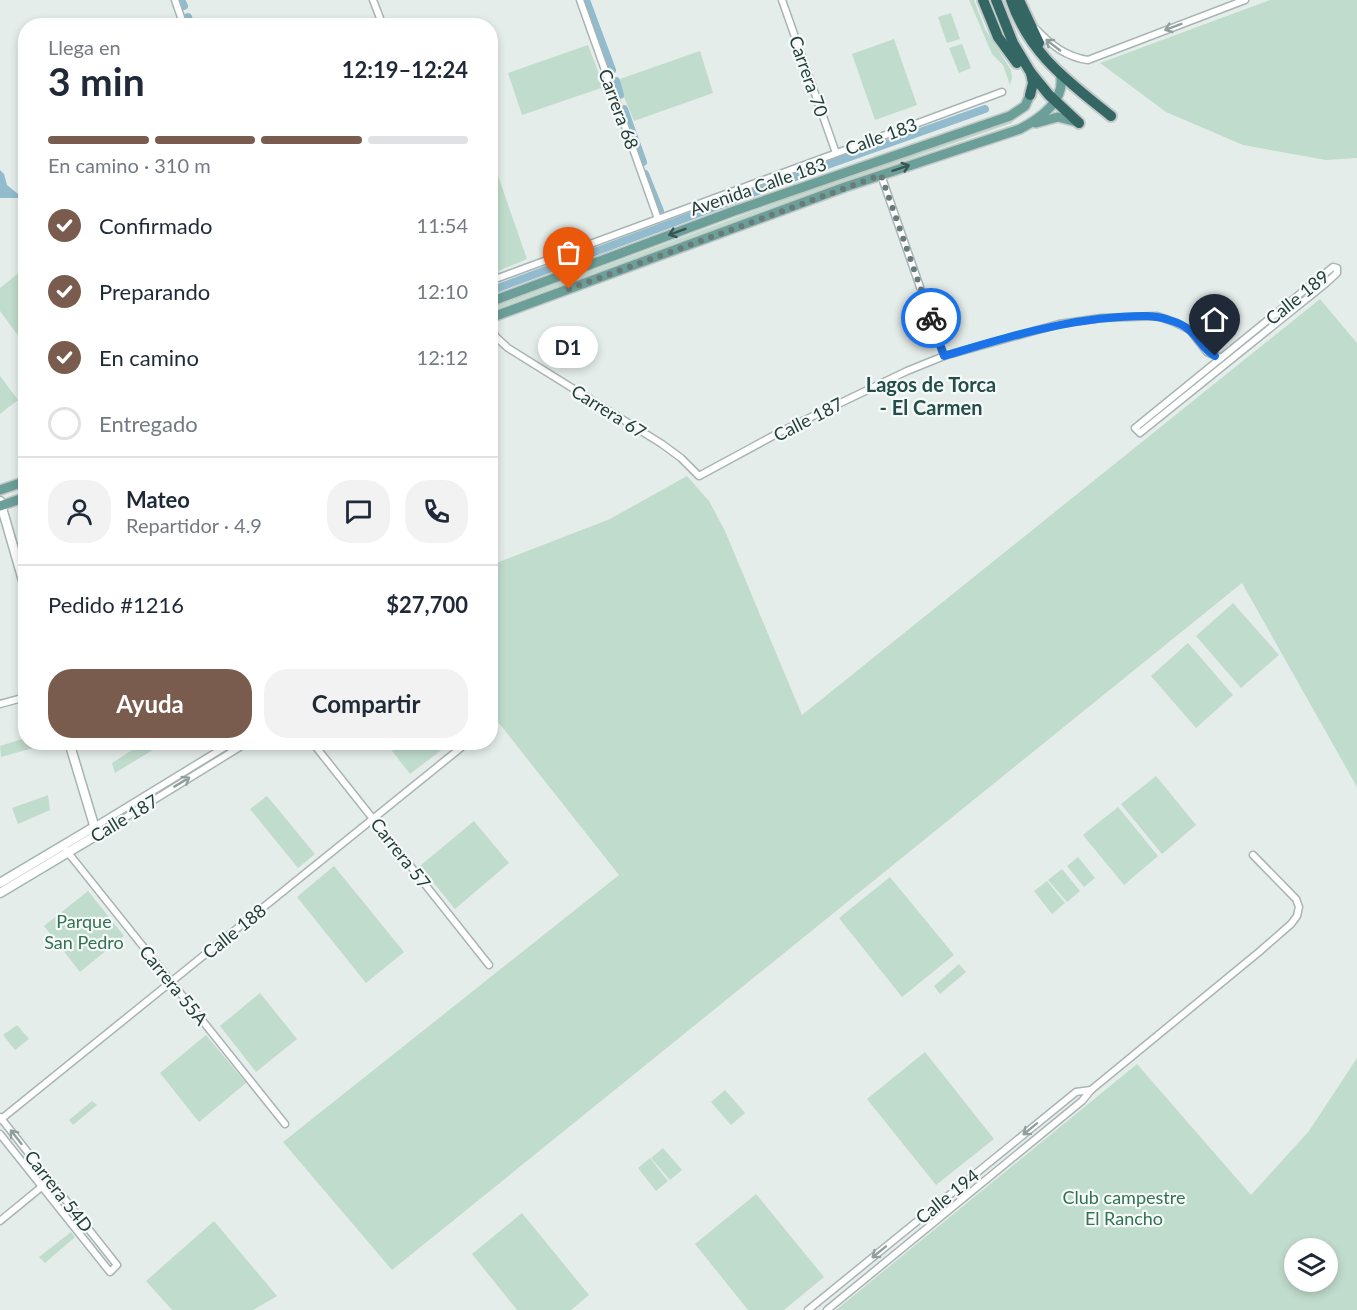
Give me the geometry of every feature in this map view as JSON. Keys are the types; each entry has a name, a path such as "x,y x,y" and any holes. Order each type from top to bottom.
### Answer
{"highway":[{"path":"983,0 998,37 1031,91"},
{"path":"996,0 1013,43 1031,73 1079,123"},
{"path":"1011,0 1029,40 1060,73 1111,116"},
{"path":"1019,0 1041,47 1060,73"},
{"path":"1031,73 1031,91"}],"main road":[{"path":"1056,101 1061,89 1060,73"},
{"name":"Avenida Calle 183","path":"498,299 734,211 1010,116 1025,106 1031,91"},
{"name":"Avenida Calle 183","path":"498,315 881,175 1020,129 1036,119 1056,101"},
{"path":"1020,129 1054,117 1069,118 1079,123"},
{"path":"0,490 18,484"},
{"path":"0,504 18,499"}],"street":[{"path":"175,0 181,18"},
{"path":"373,0 379,18"},
{"name":"Carrera 68","path":"580,0 658,219"},
{"name":"Carrera 70","path":"782,0 836,153"},
{"path":"1026,18 1053,46 1069,56 1088,60 1227,3 1245,0"},
{"name":"Calle 183","path":"498,278 1002,92"},
{"path":"881,175 944,356"},
{"name":"Calle 189","path":"1333,267 1337,268 1337,273 1140,433 1135,428 1221,358 1333,267"},
{"name":"Calle 187","path":"699,476 887,380 944,356 1059,324 1101,318 1143,316 1166,319 1190,330 1207,352 1221,358"},
{"name":"Carrera 67","path":"498,339 508,348 662,444 681,458 699,476"},
{"path":"0,504 18,564"},
{"path":"0,704 18,699"},
{"path":"71,750 95,831"},
{"name":"Calle 187","path":"95,831 221,750"},
{"name":"Calle 187","path":"0,893 65,849 234,750"},
{"name":"Carrera 57","path":"318,750 489,965"},
{"name":"Calle 188","path":"1,1118 458,750"},
{"name":"Calle 187","path":"0,883 65,849"},
{"name":"Carrera 55A","path":"65,849 285,1124"},
{"name":"Calle 194","path":"827,1310 1082,1101 1090,1090 1260,952 1291,924 1297,916 1299,907 1296,899 1253,855"},
{"name":"Calle 194","path":"808,1310 1076,1092 1090,1090"},
{"name":"Carrera 54D","path":"0,1134 110,1272 117,1265 1,1118"},
{"path":"0,1221 50,1180"},
{"path":"78,1232 86,1226"}],"green space":[{"path":"969,0 974,0 985,29 1011,70 1010,85 1003,65 992,54"},
{"path":"1270,0 1357,0 1357,158 1326,160 1243,145 1166,112 1100,63"},
{"path":"951,13 960,39 947,43 938,17"},
{"path":"894,39 917,105 875,120 852,54"},
{"path":"962,44 971,68 959,73 949,48"},
{"path":"588,45 604,87 522,115 508,73"},
{"path":"700,51 713,93 634,121 617,80"},
{"path":"1011,120 1012,123 809,194 498,308 498,305 808,191"},
{"path":"498,176 527,259 498,271"},
{"path":"1334,269 1335,270 1161,411"},
{"path":"18,274 18,335 0,311 0,288"},
{"path":"1320,299 1357,343 1357,787 1242,583 392,1270 283,1142 619,875 498,722 498,562 610,519 687,476 709,501 725,531 802,715"},
{"path":"0,376 18,400 0,414"},
{"path":"1233,603 1279,655 1241,688 1196,636"},
{"path":"1188,643 1233,695 1196,728 1151,676"},
{"path":"18,740 18,750 26,750 1,757 0,746"},
{"path":"132,750 153,750 115,773 112,763"},
{"path":"227,750 231,750 102,828 102,825"},
{"path":"391,750 441,750 410,774"},
{"path":"1156,776 1196,825 1162,854 1121,804"},
{"path":"48,795 50,810 18,824 12,808"},
{"path":"267,796 315,854 298,868 250,809"},
{"path":"1118,807 1158,856 1124,885 1083,835"},
{"path":"474,821 509,863 455,909 420,866"},
{"path":"1078,857 1095,878 1084,887 1067,866"},
{"path":"334,866 404,952 366,983 297,897"},
{"path":"1062,869 1080,891 1067,902 1048,880"},
{"path":"890,877 954,955 902,997 839,918"},
{"path":"1047,881 1065,903 1052,914 1034,891"},
{"name":"Parque San Pedro","path":"88,891 124,936 80,972 44,926"},
{"path":"959,964 966,972 940,994 934,986"},
{"path":"260,993 297,1039 256,1072 220,1026"},
{"path":"17,1025 29,1039 15,1050 3,1035"},
{"path":"206,1035 246,1083 199,1122 160,1073"},
{"path":"925,1052 994,1139 936,1185 867,1099"},
{"name":"Club campestre El Rancho","path":"1357,1058 1357,1310 836,1310 1137,1064 1251,1195 1309,1131"},
{"path":"725,1090 745,1113 731,1125 711,1102"},
{"path":"92,1101 97,1105 73,1125 69,1120"},
{"path":"663,1148 682,1170 670,1180 651,1158"},
{"path":"650,1158 668,1181 656,1191 638,1168"},
{"path":"756,1194 824,1277 784,1310 748,1310 695,1244"},
{"path":"522,1213 589,1295 571,1310 517,1310 472,1254"},
{"path":"214,1221 277,1296 253,1310 172,1310 146,1281"},
{"path":"71,1232 75,1237 45,1263 39,1257"}],"water":[{"path":"0,170 4,174 7,185 18,194 18,198 0,198"}],"waterway":[{"path":"181,0 184,6"},
{"path":"586,0 612,70"},
{"path":"616,81 620,95"},
{"path":"624,109 643,162"},
{"path":"498,288 830,164 985,109"},
{"path":"645,174 660,211"}],"way so far":[{"path":"569,289 881,175 931,318"}],"place":[{"name":"D1","path":"569,289"}],"district":[{"name":"Lagos de Torca - El Carmen","path":"931,396"}],"route":[{"path":"931,318 944,356 1059,324 1101,318 1143,316 1157,316 1190,330 1204,349 1215,356"}]}
